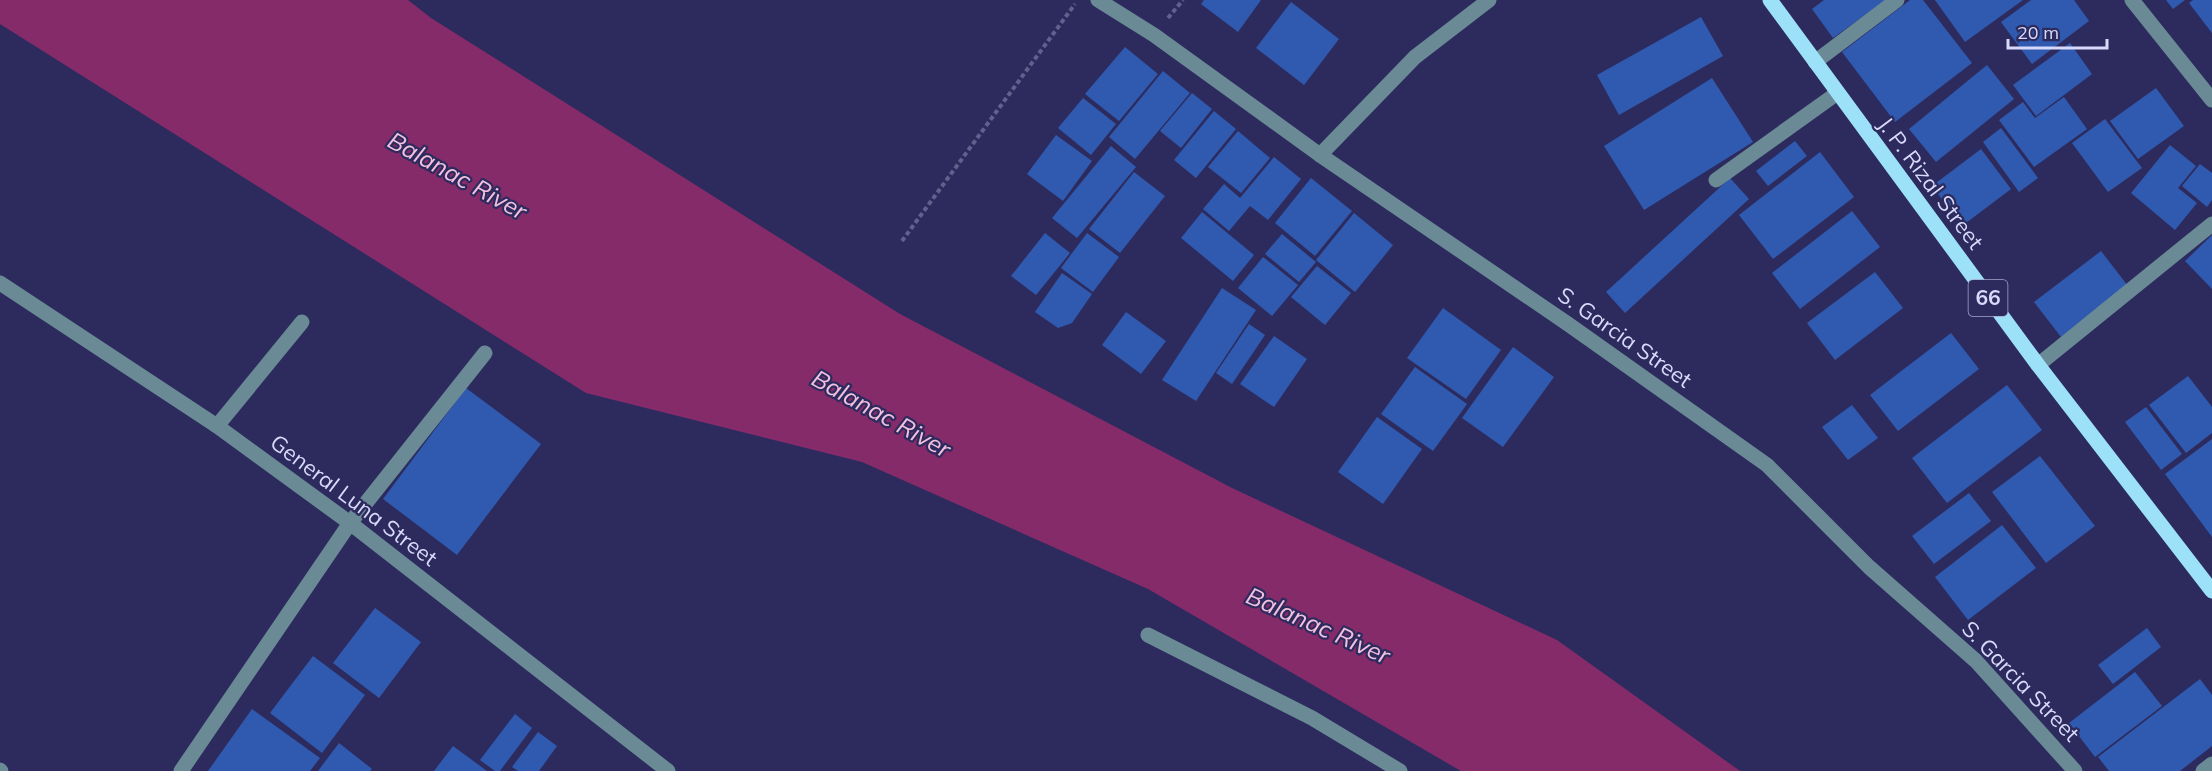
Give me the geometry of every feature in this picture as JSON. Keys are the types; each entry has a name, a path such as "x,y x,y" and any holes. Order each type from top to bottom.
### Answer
{"main road":[{"name":"J. P. Rizal Street","path":"1770,0 1836,94 2038,366 2212,591"}],"street":[{"name":"S. Garcia Street","path":"1098,0 1154,35 1320,155 1568,324 1767,465 1869,567 1976,661 2075,771"},
{"path":"1320,155 1415,57 1489,0"},
{"path":"1815,62 1897,0"},
{"path":"2132,0 2212,100"},
{"path":"1716,180 1836,94"},
{"path":"2038,366 2212,224"},
{"name":"General Luna Street","path":"0,283 217,426 350,523 668,771"},
{"path":"217,426 302,322"},
{"path":"181,771 350,523 485,353"},
{"path":"1148,635 1312,718 1400,771"},
{"path":"2203,771 2212,764"}],"path":[{"path":"902,241 1078,0"}],"water":[{"name":"Balanac River","path":"0,0 408,0 431,18 900,314 1232,488 1557,640 1740,771 1461,771 1148,589 862,462 586,393 0,24"}],"building":[{"path":"1204,0 1261,0 1238,32 1201,4"},
{"path":"1824,0 1886,0 1833,38 1812,9"},
{"path":"1910,0 1923,0 1972,63 1895,122 1842,52"},
{"path":"1935,0 2023,0 1965,42"},
{"path":"2031,0 2074,0 2089,21 2032,64 2001,22"},
{"path":"2166,0 2185,0 2173,9"},
{"path":"2193,0 2212,0 2212,33 2189,3"},
{"path":"1291,2 1339,39 1304,85 1256,48"},
{"path":"1701,17 1723,56 1619,115 1597,75"},
{"path":"2070,43 2092,74 2036,116 2013,85"},
{"path":"1125,47 1158,74 1119,121 1085,94"},
{"path":"1987,65 2014,99 1936,162 1909,129"},
{"path":"1163,71 1190,93 1135,159 1109,137"},
{"path":"1712,78 1753,142 1644,210 1604,146"},
{"path":"2156,88 2184,126 2138,159 2110,121"},
{"path":"1192,93 1212,109 1181,148 1160,131"},
{"path":"2064,97 2087,129 2034,167 1999,120 2023,102 2035,118"},
{"path":"1083,98 1116,124 1091,155 1058,128"},
{"path":"1214,111 1236,129 1196,178 1174,160"},
{"path":"2105,119 2142,168 2108,192 2072,143"},
{"path":"2001,128 2038,178 2019,192 1983,142"},
{"path":"1238,131 1270,158 1241,193 1208,167"},
{"path":"1056,135 1092,161 1063,201 1027,174"},
{"path":"1795,141 1807,156 1768,186 1756,171"},
{"path":"2170,145 2196,166 2178,188 2197,203 2175,230 2131,193"},
{"path":"1111,146 1136,167 1077,238 1052,218"},
{"path":"1981,149 2011,189 1962,226 1932,186"},
{"path":"1820,152 1854,197 1773,259 1739,215"},
{"path":"1274,157 1301,179 1268,220 1250,206 1229,231 1203,209 1224,184 1240,198"},
{"path":"2200,164 2212,173 2212,200 2207,207 2182,186"},
{"path":"1134,172 1165,196 1120,253 1089,229"},
{"path":"1311,178 1352,211 1315,256 1275,223"},
{"path":"1730,178 1749,199 1625,313 1606,292"},
{"path":"1852,211 1880,247 1800,309 1772,273"},
{"path":"1202,212 1254,255 1233,281 1181,238"},
{"path":"1354,213 1393,245 1355,292 1316,260"},
{"path":"1045,233 1070,253 1036,295 1011,276"},
{"path":"1087,233 1119,257 1093,292 1061,268"},
{"path":"1282,234 1316,262 1299,282 1265,254"},
{"path":"2212,235 2212,289 2185,261"},
{"path":"2101,251 2128,286 2061,337 2034,302"},
{"path":"1263,257 1298,285 1272,316 1238,288"},
{"path":"1317,266 1351,293 1325,325 1291,297"},
{"path":"1875,272 1903,308 1835,360 1807,323"},
{"path":"1062,273 1092,294 1072,323 1058,328 1035,312"},
{"path":"1222,288 1256,310 1196,401 1162,380"},
{"path":"1443,308 1501,350 1466,399 1407,358"},
{"path":"1126,312 1166,341 1141,374 1102,345"},
{"path":"1249,324 1265,335 1232,384 1216,373"},
{"path":"1951,333 1979,369 1898,431 1870,395"},
{"path":"1274,336 1307,359 1274,407 1240,384"},
{"path":"1513,347 1554,377 1503,447 1462,418"},
{"path":"1415,367 1467,404 1433,451 1381,414"},
{"path":"2188,376 2212,407 2212,433 2186,453 2149,405"},
{"path":"2007,385 2042,430 1947,503 1912,458"},
{"path":"466,388 541,444 457,555 383,499"},
{"path":"1852,405 1878,438 1848,460 1822,427"},
{"path":"2146,407 2182,454 2161,470 2125,422"},
{"path":"1377,417 1422,449 1383,504 1338,472"},
{"path":"2212,439 2212,537 2165,474"},
{"path":"2040,456 2095,526 2046,563 1992,492"},
{"path":"1969,493 1991,521 1934,564 1912,536"},
{"path":"2002,525 2036,568 1968,620 1935,577"},
{"path":"375,608 421,642 379,698 333,663"},
{"path":"2147,628 2161,647 2113,684 2098,665"},
{"path":"313,656 365,695 322,753 270,713"},
{"path":"2135,672 2162,706 2095,757 2069,723"},
{"path":"2200,679 2212,695 2212,746 2180,771 2109,771 2098,757"},
{"path":"252,709 320,758 310,771 208,771"},
{"path":"515,714 532,728 500,771 495,771 480,760"},
{"path":"538,732 557,746 539,771 518,771 512,767"},
{"path":"339,743 372,769 370,771 318,771"},
{"path":"453,746 487,771 434,771"}]}
